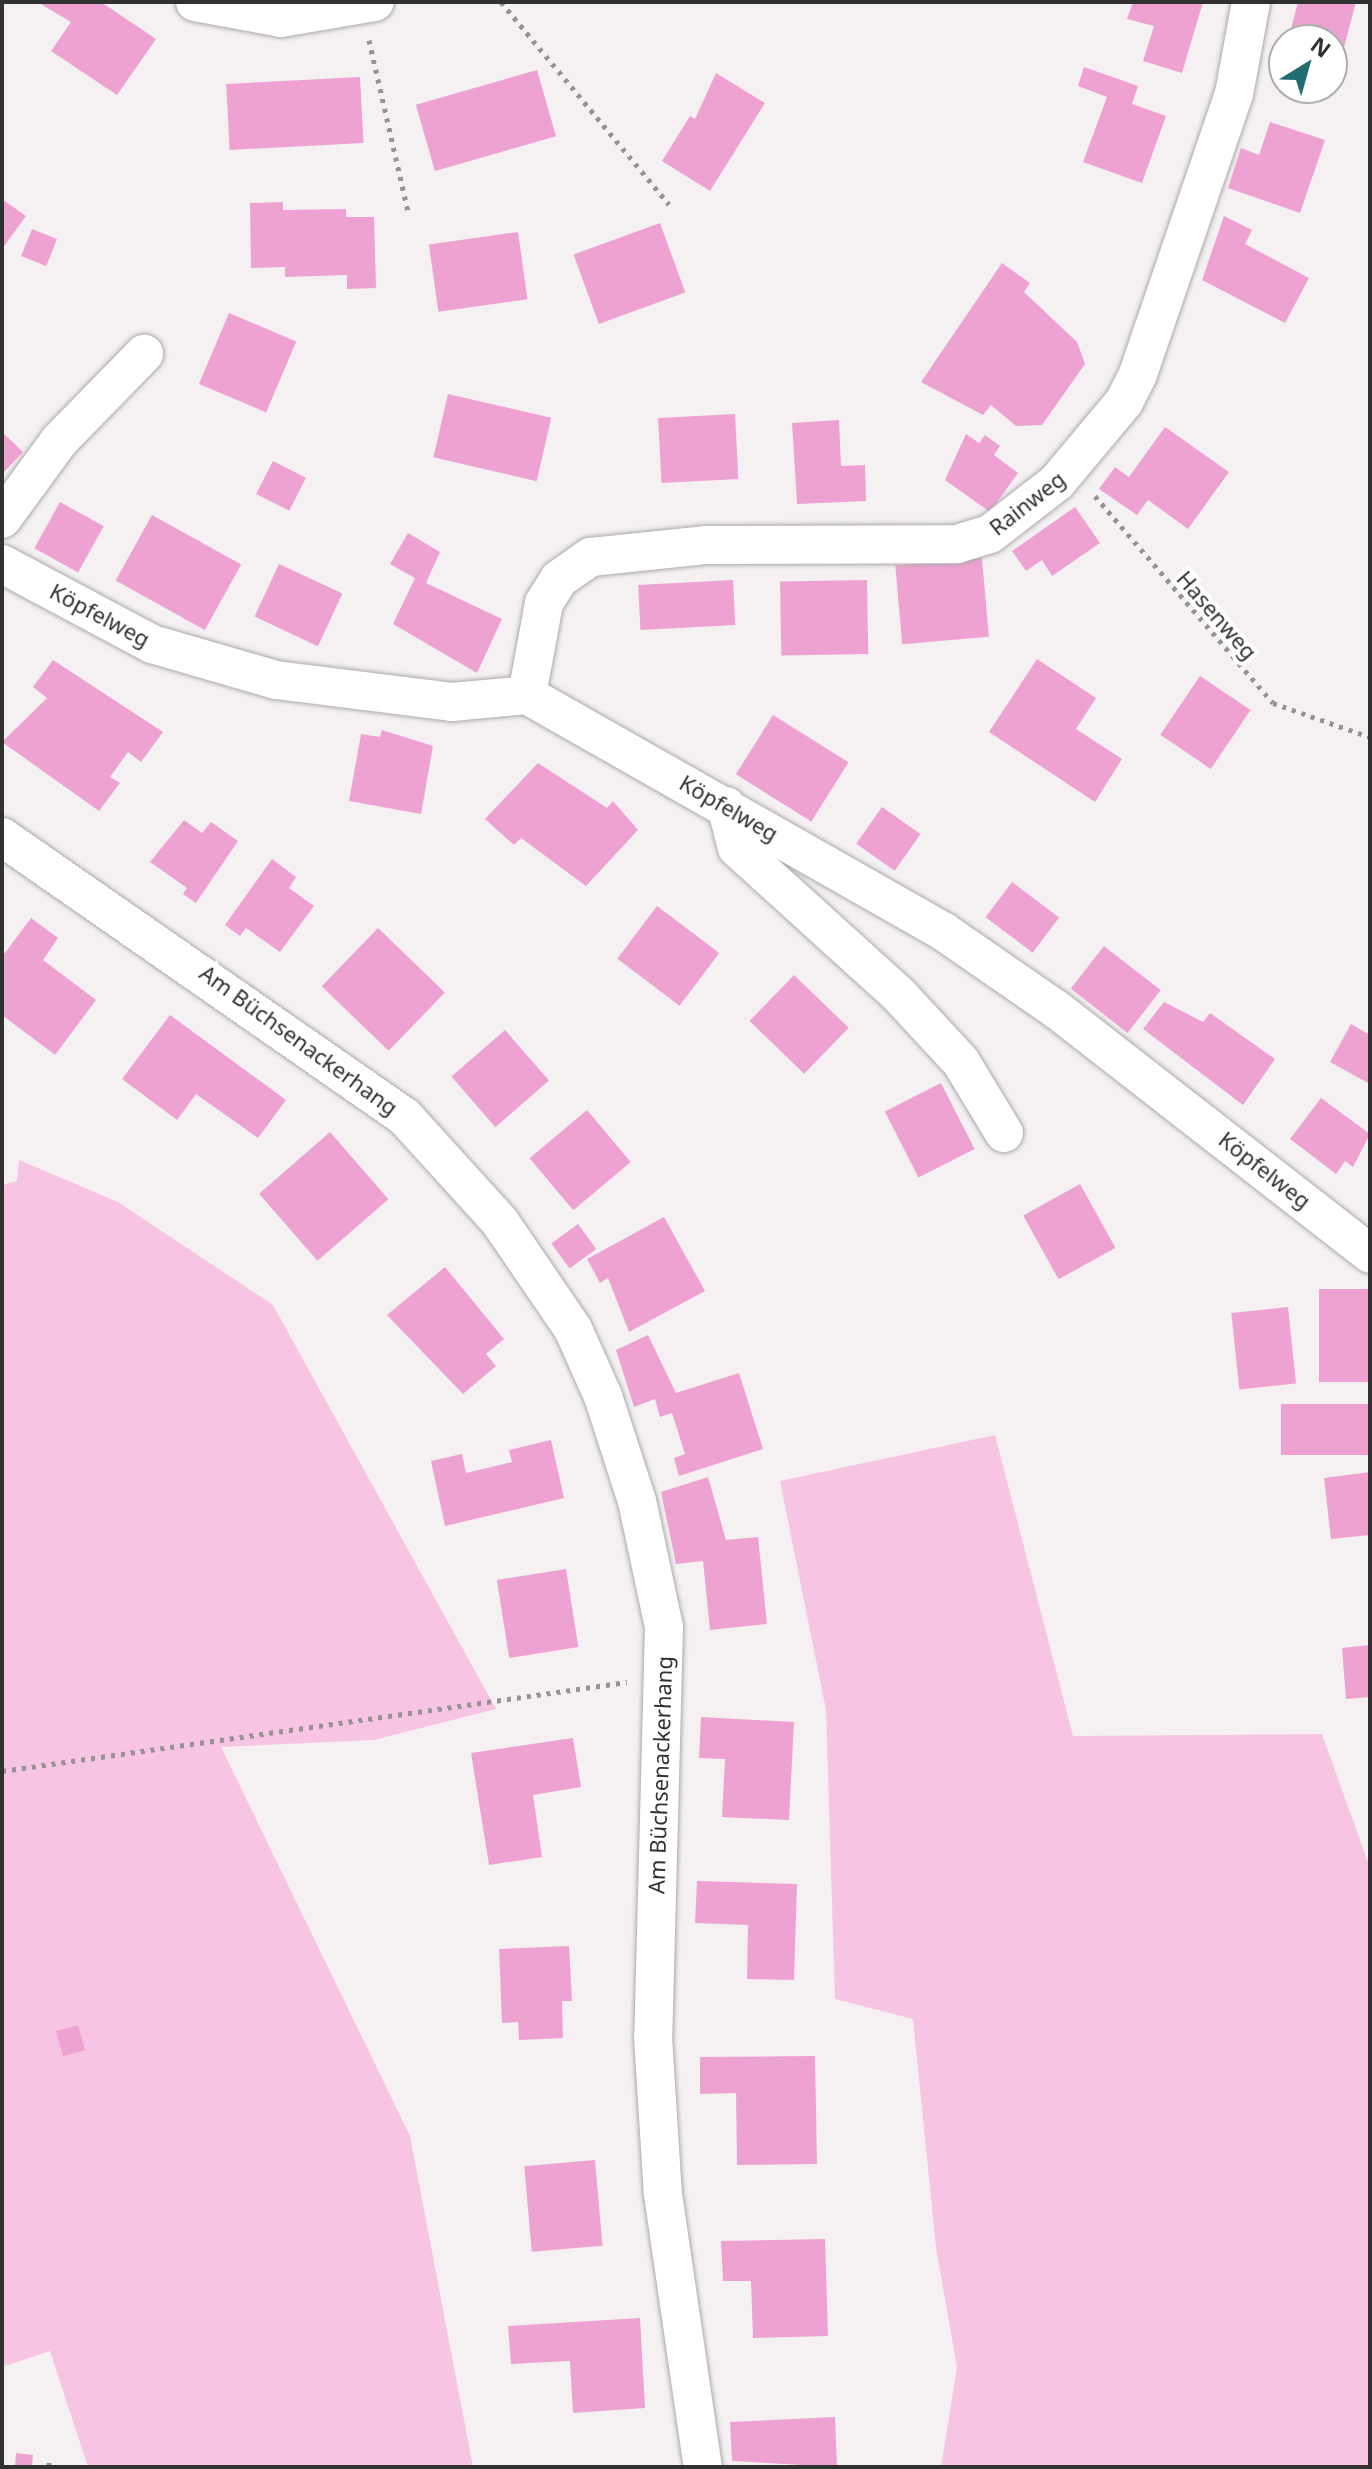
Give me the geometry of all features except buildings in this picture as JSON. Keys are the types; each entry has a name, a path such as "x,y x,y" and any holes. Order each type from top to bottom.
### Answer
{"street":[{"path":"195,2 281,18 369,14"},
{"name":"Rainweg","path":"527,695 544,603 559,579 591,557 707,545 957,544 1006,523 1071,468 1138,374 1234,94 1251,2"},
{"path":"2,519 59,441 144,354"},
{"name":"Köpfelweg","path":"2,564 152,644 276,680 452,702 527,695 944,932 1057,1010 1370,1254"},
{"path":"726,806 737,848 899,995 961,1062 1004,1133"},
{"name":"Am Büchsenackerhang","path":"2,837 404,1116 509,1234 573,1329 603,1396 637,1501 664,1627 653,2037 663,2194 703,2467"}],"path":[{"path":"501,2 669,204"},
{"path":"369,14 408,211"},
{"name":"Hasenweg","path":"1071,468 1273,703 1370,737"},
{"path":"2,1771 631,1681"},
{"path":"49,2458 49,2467"}],"shaded area":[{"path":"19,1160 118,1202 273,1305 496,1709 374,1740 221,1747 410,2136 473,2467 88,2467 50,2351 2,2367 2,1185 17,1181"},
{"path":"995,1435 1073,1736 1322,1734 1370,1868 1370,2467 941,2467 957,2367 936,2248 913,2019 835,1999 826,1710 780,1481"}]}
